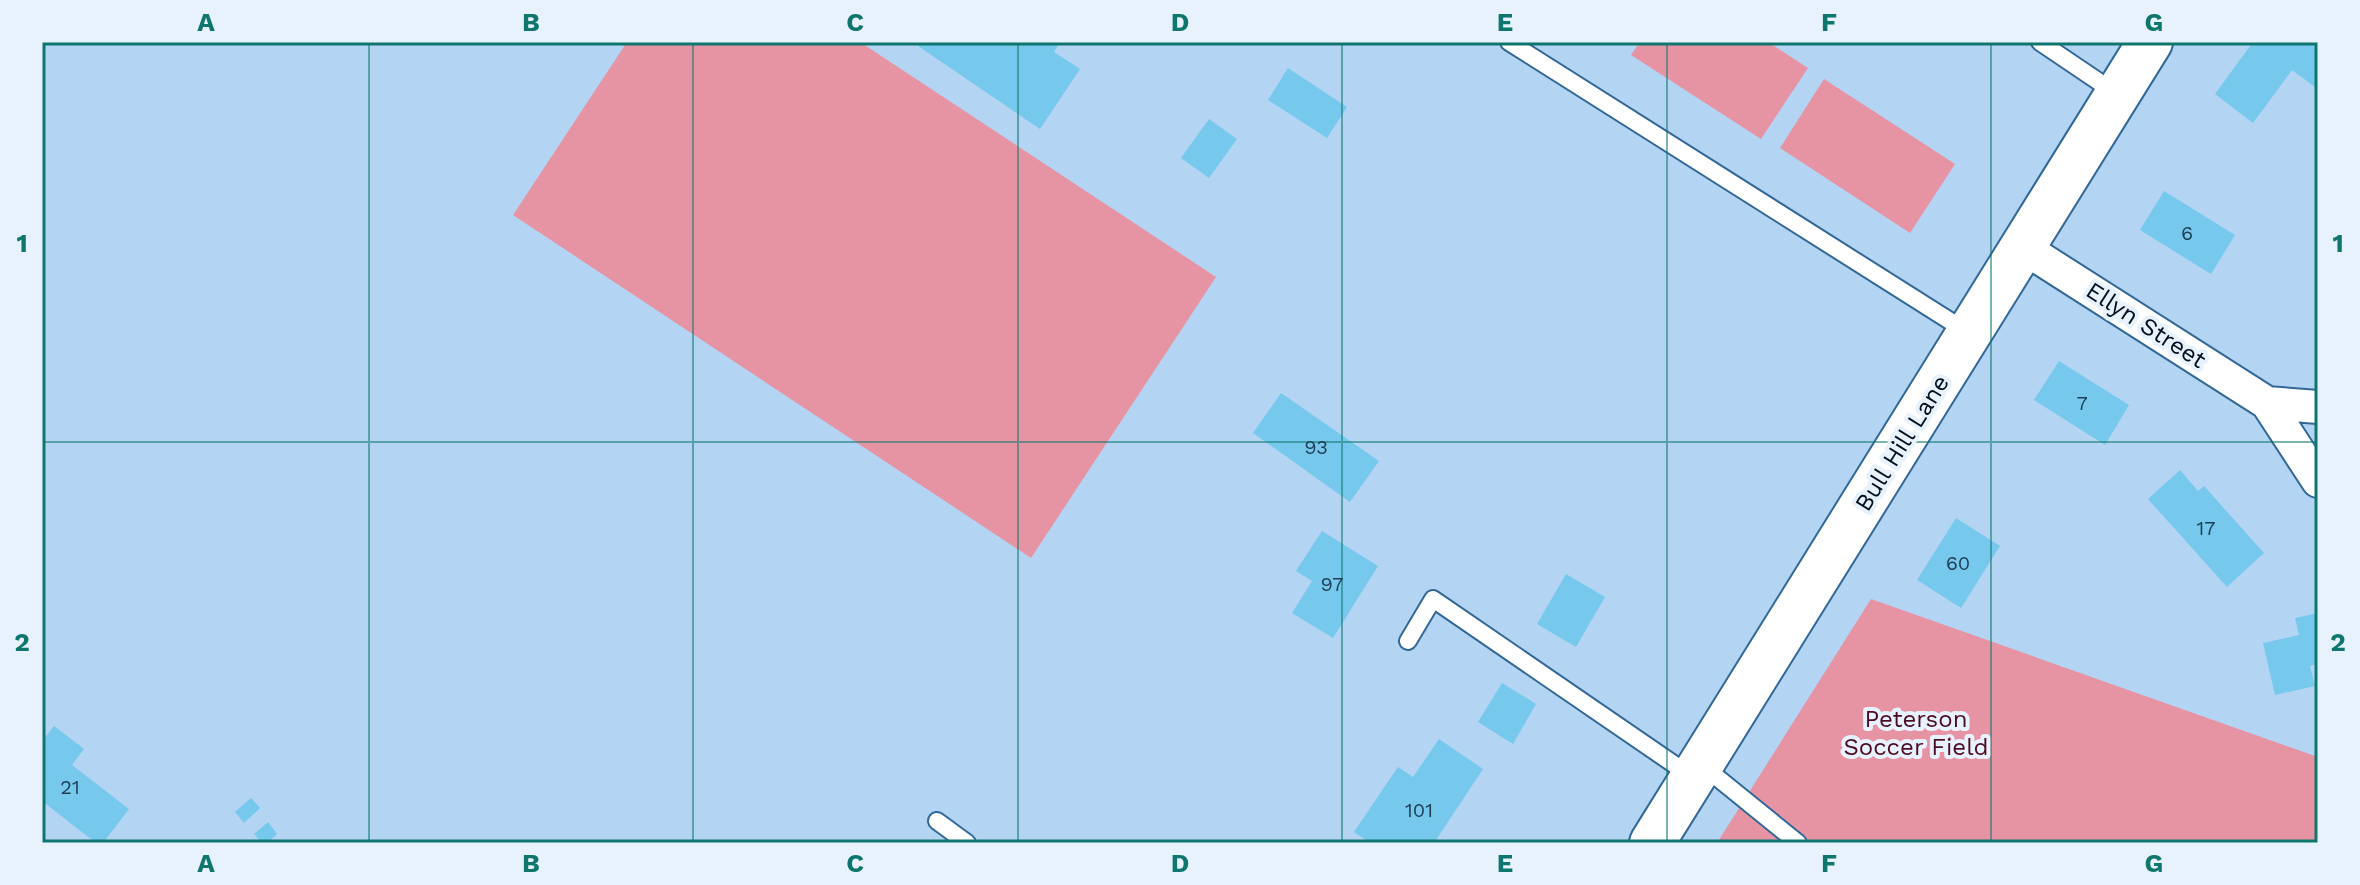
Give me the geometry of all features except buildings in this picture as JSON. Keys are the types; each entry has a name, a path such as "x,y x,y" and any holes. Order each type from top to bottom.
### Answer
{"main road":[{"name":"Bull Hill Lane","path":"1652,843 2150,42"}],"street":[{"name":"Ellyn Street","path":"2024,248 2267,403 2318,481"},
{"name":"Ellyn Street","path":"2267,403 2318,407"}],"lane":[{"path":"1509,42 1970,334"},
{"path":"2040,42 2118,95"},
{"path":"1408,641 1433,599 1697,770 1798,843"},
{"path":"937,821 967,843"}],"green space":[{"path":"627,42 860,42 1216,277 1031,558 513,215"},
{"path":"1640,42 1768,42 1808,68 1761,139 1631,55"},
{"path":"1824,79 1955,164 1910,233 1780,148"},
{"name":"Peterson Soccer Field","path":"1871,599 2318,757 2318,843 1717,843"}]}
